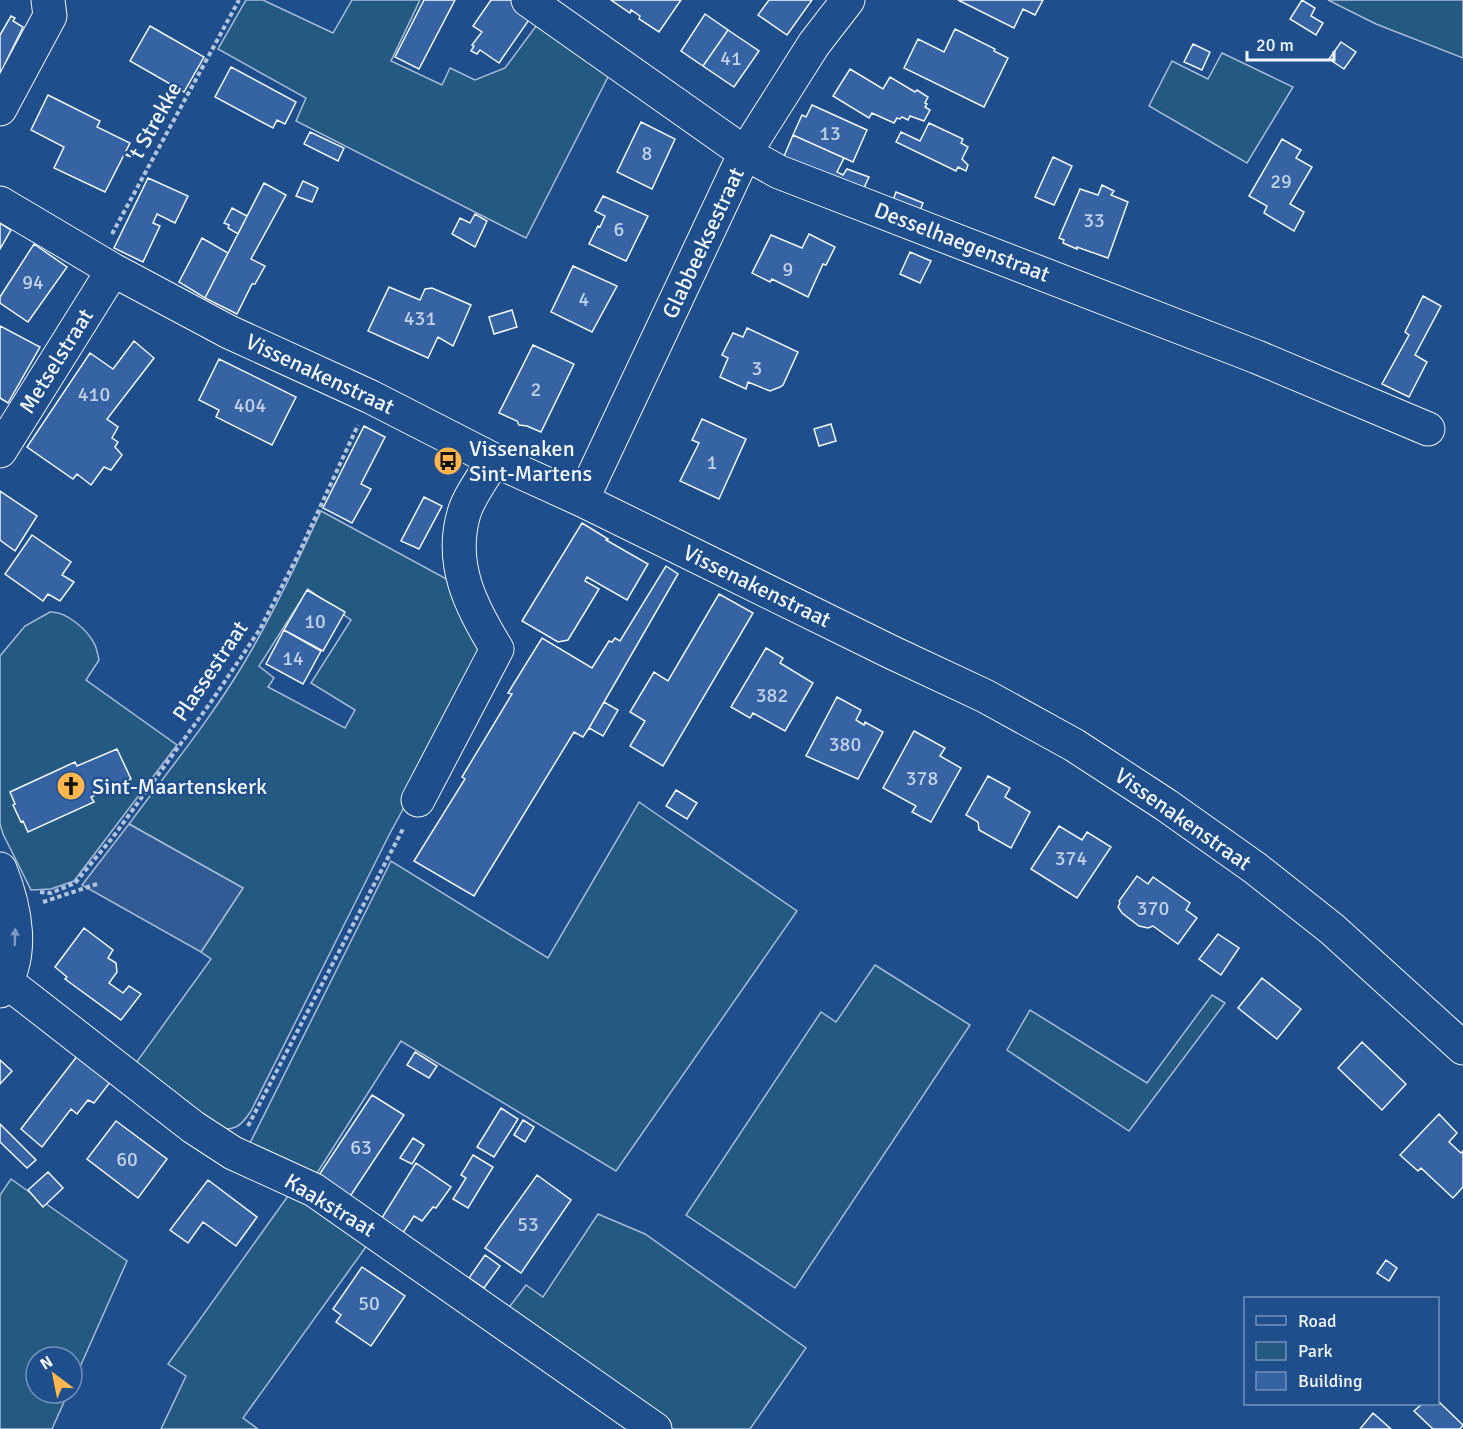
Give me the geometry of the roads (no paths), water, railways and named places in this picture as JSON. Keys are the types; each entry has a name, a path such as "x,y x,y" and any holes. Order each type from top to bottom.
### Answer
{"street":[{"path":"0,109 50,16 48,0"},
{"name":"Desselhaegenstraat","path":"528,0 745,153 779,172 1257,357 1428,429"},
{"name":"Glabbeeksestraat","path":"582,500 745,153 814,44 848,0"},
{"name":"Vissenakenstraat","path":"0,203 105,265 228,332 371,397 494,460 582,500 985,696 1074,745 1166,805 1255,868 1332,929 1463,1048"},
{"name":"Metselstraat","path":"0,451 105,265"},
{"path":"418,800 497,649 477,616 462,577 459,545 465,511 494,460"},
{"path":"3,987 14,955 15,928 8,891"},
{"name":"Kaakstraat","path":"3,987 193,1127 233,1153 314,1190 655,1429"}],"place":[{"name":"Vissenaken Sint-Martens","path":"448,461"},
{"name":"Sint-Maartenskerk","path":"71,786"}]}
